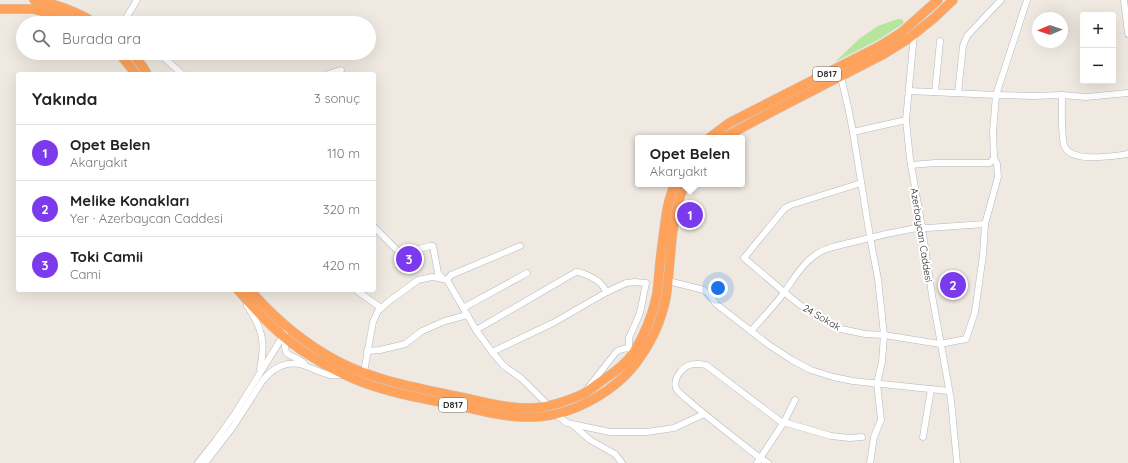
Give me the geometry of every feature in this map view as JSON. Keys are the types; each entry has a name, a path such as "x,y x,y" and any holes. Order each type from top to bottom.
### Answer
{"highway":[{"path":"34,0 61,6 83,16"},
{"name":"D817","path":"713,135 729,124 880,46 902,32 938,0"},
{"name":"D817","path":"729,135 884,54 908,39 934,18 952,0"},
{"path":"0,9 33,9 60,16"},
{"path":"125,60 134,72"},
{"path":"138,60 146,72"},
{"name":"D817","path":"240,292 268,322 286,334 308,354 347,376 390,390 486,412 509,416 532,417 555,414 589,401 607,391 626,376 634,353 651,317 656,297 667,210 674,187"},
{"name":"D817","path":"252,292 274,315 286,334 313,346 338,361 364,372 392,381 488,402 532,408 549,406 583,394 619,369 634,353 651,340 660,320 666,299 676,212 681,193 684,187"}],"street":[{"path":"127,16 137,0"},
{"path":"958,94 963,46 967,36 1001,0"},
{"path":"940,344 966,339 975,312 983,254 985,224 998,177 997,164 994,158 993,132 996,95 1027,0"},
{"path":"1125,0 1128,33"},
{"name":"Azerbaycan Caddesi","path":"914,34 906,120 911,165 949,391 957,463"},
{"path":"936,92 940,41"},
{"path":"166,60 180,72"},
{"path":"334,72 340,70"},
{"path":"841,77 853,132 878,279 884,335 882,362 877,383 882,420 874,437 870,463"},
{"path":"909,91 958,94 1033,96 1062,95 1086,97 1128,93"},
{"path":"1062,95 1063,136 1065,146 1069,152 1076,156 1101,158 1128,154"},
{"path":"853,132 906,120"},
{"path":"911,165 935,163 990,163 994,158"},
{"name":"24 Sokak","path":"861,183 785,208 744,258 784,292 812,312 841,329 865,334 884,335 940,344"},
{"path":"751,331 765,317 793,278 807,262 819,252 831,246 922,227 927,228 985,224"},
{"path":"376,229 401,254 433,246 438,273 445,280 476,330 504,366 522,379 549,406"},
{"path":"445,280 451,275 520,246"},
{"path":"463,308 527,272"},
{"path":"476,330 576,272 582,273 598,282 607,292"},
{"path":"364,372 373,322 378,311 418,280 432,277 445,280"},
{"path":"668,281 704,290 716,304 769,346 810,370 843,379 949,391"},
{"path":"492,352 553,323 607,292 626,283 646,283 640,313 629,338 634,353 617,351 583,394"},
{"path":"359,292 381,308"},
{"path":"247,301 247,306 255,318 262,336 262,362 259,372"},
{"path":"368,351 380,350 405,344 422,331 445,321 467,315"},
{"path":"286,334 284,347 286,352 290,356 302,361 306,366"},
{"path":"198,463 216,440 259,372 286,334"},
{"path":"205,463 233,427 267,375 277,367 286,364 297,364 331,375 347,376"},
{"path":"768,463 759,461 676,390 675,383 678,375 684,368 690,365 706,365 780,421 831,436 850,438 862,437"},
{"path":"923,437 931,389"},
{"path":"759,461 784,422 795,400"},
{"path":"555,414 567,423 610,432 647,432 674,428 704,414"},
{"path":"573,424 590,440 615,454 622,463"}],"green space":[{"path":"902,19 904,23 878,40 835,62 859,39 878,26"}],"place":[{"name":"Opet Belen","path":"690,215"},
{"name":"Toki Camii","path":"409,259"},
{"name":"Melike Konakları","path":"953,285"}]}
